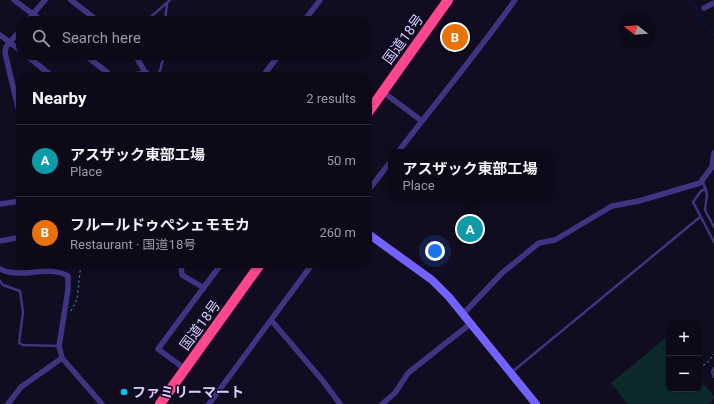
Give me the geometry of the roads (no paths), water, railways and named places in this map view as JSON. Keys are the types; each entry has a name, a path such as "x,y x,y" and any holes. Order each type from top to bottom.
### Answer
{"highway":[{"name":"国道18号","path":"372,107 448,0"},
{"name":"国道18号","path":"160,404 257,268"}],"street":[{"path":"14,0 35,16"},
{"path":"32,14 45,0"},
{"path":"71,0 92,16"},
{"path":"308,16 320,0"},
{"path":"400,149 460,72 483,46 515,0"},
{"path":"704,8 714,3"},
{"path":"0,35 16,47"},
{"path":"16,35 6,47 5,53 16,99"},
{"path":"32,60 46,72"},
{"path":"91,60 107,72"},
{"path":"138,60 145,72"},
{"path":"266,72 275,60"},
{"path":"383,92 422,121"},
{"path":"463,314 502,273 539,243 555,240 612,206 639,201 703,182 713,167 714,153"},
{"path":"372,186 388,165"},
{"path":"0,204 16,202"},
{"path":"372,237 432,280 463,314 536,404"},
{"path":"0,241 16,238"},
{"path":"181,268 182,274 204,288"},
{"path":"185,369 158,349 218,268"},
{"path":"209,404 309,268"},
{"path":"0,269 15,273 56,271 68,276 68,290 59,346 62,358 102,404"},
{"path":"271,320 323,381 340,404"},
{"path":"382,404 395,393 408,372 470,324"},
{"path":"8,404 21,387 62,358"}],"lane":[{"path":"152,16 170,0"},
{"path":"166,16 167,3"},
{"path":"158,72 163,60"},
{"path":"703,182 706,189 705,210 714,227"},
{"path":"706,189 701,191 693,202 714,242"},
{"path":"511,373 700,217"},
{"path":"0,281 3,285 20,291 23,312 19,343 23,345 59,346"},
{"path":"714,368 712,372 714,377"}],"waterway":[{"path":"687,0 694,5 701,21 714,35"}],"place":[{"name":"フルールドゥぺシェモモカ","path":"455,37"},
{"name":"アスザック東部工場","path":"470,229"},
{"name":"ファミリーマート","path":"124,392"}]}
